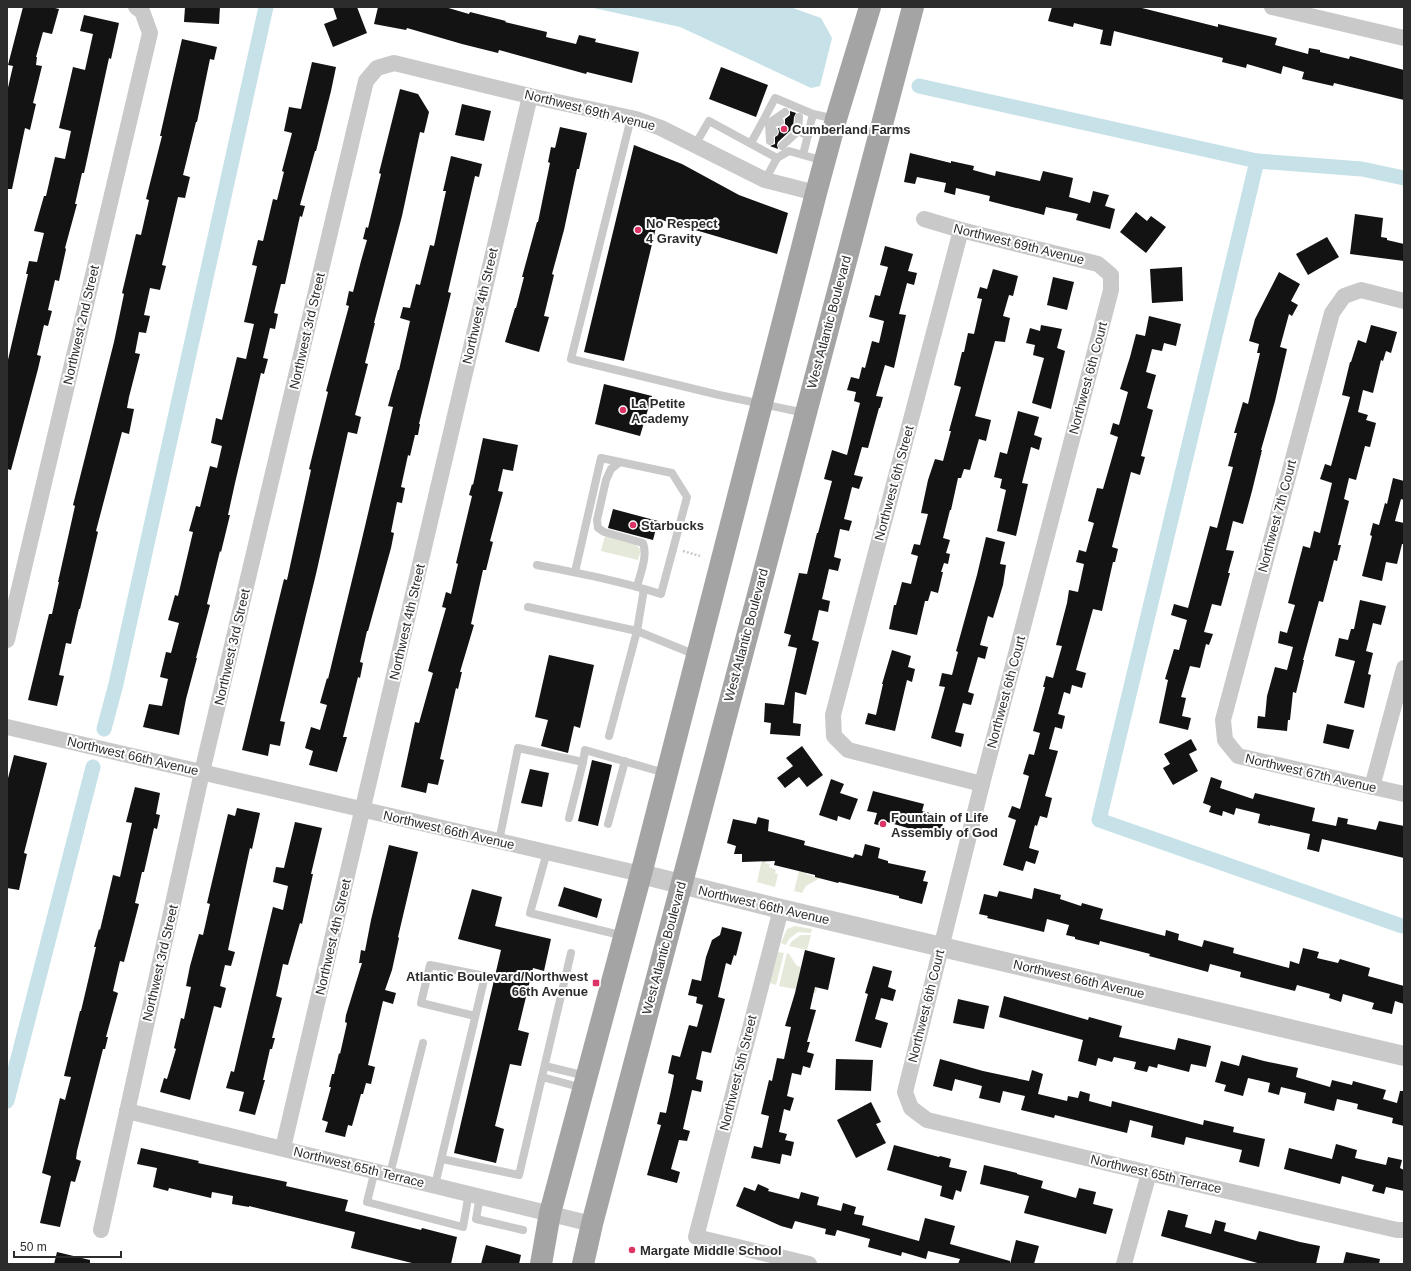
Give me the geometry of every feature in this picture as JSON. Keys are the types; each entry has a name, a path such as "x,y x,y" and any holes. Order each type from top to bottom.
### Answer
{"main road":[{"path":"541,1264 550,1213 641,874 816,193 836,119 870,7"},
{"name":"West Atlantic Boulevard","path":"583,1264 680,885 913,7"}],"street":[{"path":"1272,7 1404,38"},
{"name":"Northwest 2nd Street","path":"7,640 150,33 139,9"},
{"name":"Northwest 69th Avenue","path":"377,68 394,63 530,96 631,118 661,128 765,180 816,193"},
{"name":"Northwest 3rd Street","path":"100,1230 202,772 366,81 377,68"},
{"name":"Northwest 4th Street","path":"283,1148 530,96"},
{"name":"Northwest 69th Avenue","path":"924,219 961,230 1098,264 1111,275"},
{"name":"Northwest 6th Street","path":"961,230 833,715 834,736 848,750 982,784"},
{"name":"Northwest 6th Court","path":"911,1108 905,1092 982,784 1112,290 1111,275"},
{"name":"Northwest 7th Court","path":"1225,740 1223,720 1332,313 1344,296 1361,290 1404,301"},
{"path":"1372,787 1404,668"},
{"name":"Northwest 66th Avenue","path":"7,727 641,874 680,885 1404,1056"},
{"name":"Northwest 67th Avenue","path":"1225,740 1238,756 1404,794"},
{"name":"Northwest 5th Street","path":"781,909 696,1237 808,1264"},
{"name":"Northwest 65th Terrace","path":"911,1108 927,1120 1149,1173 1397,1230 1404,1230"},
{"name":"Northwest 65th Terrace","path":"127,1111 592,1224"},
{"path":"1124,1264 1149,1173"}],"lane":[{"path":"751,143 766,122 775,98 813,114 836,119"},
{"path":"766,122 785,112"},
{"path":"803,155 813,114"},
{"path":"782,146 796,129 799,117"},
{"path":"631,118 571,359 719,395 805,413"},
{"path":"695,145 710,121 777,158"},
{"path":"766,122 780,122"},
{"path":"766,122 774,132"},
{"path":"766,122 770,141"},
{"path":"796,129 808,136"},
{"path":"788,137 796,129"},
{"path":"765,180 777,158 789,151 825,161"},
{"path":"537,565 574,572 661,594 687,497 672,473 601,458 574,572"},
{"path":"609,736 637,631 645,548 643,543 604,532 598,528 597,520 606,480 611,469 620,462"},
{"path":"528,607 637,631 697,655"},
{"path":"499,841 518,748 583,762"},
{"path":"570,818 585,750 667,774"},
{"path":"608,824 625,761"},
{"path":"547,852 530,913 624,936"},
{"path":"442,1159 519,1175 571,953"},
{"path":"435,1185 485,976 430,965 421,1003 475,1016"},
{"path":"423,1043 383,1172 367,1202 463,1227 474,1195"},
{"path":"545,1066 585,1082"},
{"path":"542,1077 585,1082"},
{"path":"474,1195 476,1219 523,1230"}],"path":[{"path":"679,550 700,556"}],"green space":[{"path":"605,536 636,545 641,550 638,560 601,551"},
{"path":"766,841 770,842 765,863 770,864 769,867 776,870 775,873 778,874 775,887 757,882"},
{"path":"811,855 806,874 820,878 806,886 802,893 794,891 799,871 801,871"},
{"path":"795,926 812,929 811,933 798,932 789,939 786,945 781,943 787,929"},
{"path":"801,935 811,935 807,950 789,946 792,941"},
{"path":"778,952 784,953 776,985 770,983"},
{"path":"787,953 797,966 801,967 800,984 817,988 816,993 779,986"}],"water":[{"path":"589,7 790,7 821,18 832,38 820,86 811,88 680,27"}],"building":[{"path":"23,7 51,7 59,9 52,34 43,32 36,57 36,65 42,66 33,103 36,104 30,130 25,128 12,189 7,189 7,92 13,66 8,65"},
{"path":"185,7 220,7 219,24 184,22"},
{"path":"333,7 357,7 367,33 333,47 324,24 337,19"},
{"path":"378,7 445,7 547,32 546,37 576,44 579,35 596,39 595,42 639,52 632,83 587,72 586,74 499,50 498,53 407,28 406,30 374,24"},
{"path":"1052,7 1138,7 1218,27 1218,24 1277,38 1275,45 1308,54 1309,48 1349,59 1350,56 1404,70 1404,100 1334,83 1333,86 1302,79 1304,72 1283,66 1281,74 1247,64 1246,68 1222,62 1223,58 1114,31 1111,46 1100,44 1103,30 1074,23 1073,27 1048,21"},
{"path":"84,15 119,23 111,59 109,58 84,173 82,173 75,204 77,204 65,248 59,281 55,280 48,310 52,311 48,326 44,325 37,355 41,356 38,369 11,470 7,469 7,364 28,274 26,274 29,261 37,262 44,233 34,231 44,196 46,196 55,157 65,159 71,131 59,128 73,67 85,70 93,34 80,31"},
{"path":"182,39 217,47 214,60 210,59 197,122 183,175 190,177 185,198 178,197 162,265 166,266 160,290 150,288 144,315 150,316 146,333 139,332 135,353 140,354 127,408 134,409 129,434 122,432 96,531 98,532 71,644 66,643 59,675 64,676 57,706 28,700 49,614 52,614 75,506 73,505 114,342 124,294 122,293 136,234 141,235 149,200 146,199 162,136 160,136"},
{"path":"312,62 336,67 316,151 300,205 305,206 302,217 300,216 285,284 281,284 274,313 278,314 275,329 270,328 263,358 268,359 264,374 261,373 228,515 230,515 207,604 210,605 186,699 179,735 143,727 149,704 162,706 168,679 160,677 166,652 171,653 179,623 168,620 175,595 178,596 193,532 189,531 196,506 200,507 210,466 217,468 222,446 211,443 216,418 222,420 237,357 246,359 254,324 244,322 257,266 252,265 258,240 263,241 273,199 277,200 284,172 282,171 292,133 284,131 289,107 301,109"},
{"path":"721,67 768,85 756,117 709,99"},
{"path":"400,89 418,94 429,112 424,133 420,132 402,216 365,363 368,364 355,415 361,417 357,434 348,432 316,574 280,721 285,722 280,746 270,744 268,756 242,750 284,579 287,580 311,470 309,469 328,392 326,391 349,306 346,305 349,291 353,292 367,240 363,239 366,227 368,228 381,174 379,173"},
{"path":"462,104 491,111 484,141 455,135"},
{"path":"790,111 796,113 793,128 778,142 778,149 770,146 775,144 775,137 779,132 778,128 785,125 785,119 790,115"},
{"path":"560,127 587,133 552,274 554,275 544,316 549,317 539,352 505,342 516,308 524,277 522,277 538,222 550,163 548,162 551,147 555,148"},
{"path":"634,145 682,164 739,195 788,213 777,254 658,219 624,361 584,352"},
{"path":"910,153 951,163 951,161 974,166 973,170 995,176 996,171 1040,181 1043,171 1073,178 1069,197 1090,203 1093,191 1109,195 1105,206 1115,209 1110,229 1076,220 1078,214 1046,207 1044,215 989,201 990,196 956,188 955,195 944,192 946,183 917,177 915,184 904,182"},
{"path":"451,156 482,164 479,177 475,176 448,292 451,293 419,424 418,435 415,435 410,456 408,455 401,487 405,488 402,503 397,502 391,532 394,533 391,548 367,631 360,662 363,663 360,678 358,677 343,737 347,737 337,772 309,765 313,751 305,748 311,727 320,730 327,705 320,703 327,678 328,679 362,539 393,407 388,406 399,370 410,321 400,318 403,307 410,308 416,284 420,285 430,245 434,246 446,191 443,191"},
{"path":"1136,212 1147,221 1151,216 1166,227 1146,253 1120,232"},
{"path":"1355,214 1383,218 1381,237 1404,244 1404,261 1350,254"},
{"path":"1327,237 1339,257 1308,275 1296,254"},
{"path":"885,246 913,254 908,271 917,273 914,285 907,283 899,314 906,315 894,368 885,365 876,396 883,397 880,408 868,448 862,447 854,475 863,477 859,489 852,487 844,519 852,521 849,531 840,529 834,557 841,559 838,571 829,569 822,599 830,601 828,612 819,610 812,640 819,642 806,695 795,692 793,723 801,724 800,736 770,734 771,723 764,722 765,703 784,705 797,648 788,646 791,635 784,633 799,573 807,574 832,481 824,479 832,450 847,455 860,403 854,401 856,392 847,390 851,377 859,379 862,367 865,368 872,341 879,343 884,321 869,317 875,295 880,296 888,267 880,265"},
{"path":"1182,267 1183,301 1152,303 1150,269"},
{"path":"993,269 1018,276 1013,296 1009,295 1003,316 1010,318 1005,342 995,341 975,416 991,420 986,441 979,439 970,470 964,469 961,478 958,478 943,538 950,540 946,553 950,554 948,564 944,563 938,593 931,591 928,601 925,601 917,635 889,629 894,605 896,605 902,582 911,584 918,556 911,554 914,544 920,545 928,514 921,513 928,480 935,459 943,461 951,431 949,431 961,387 954,385 962,352 964,352 968,333 974,334 982,299 977,298 980,287 987,289"},
{"path":"1279,272 1300,284 1291,301 1298,305 1292,316 1289,314 1280,347 1287,349 1243,524 1233,521 1226,550 1234,551 1221,606 1212,604 1204,632 1213,634 1209,645 1206,644 1200,668 1190,666 1181,697 1186,698 1182,716 1191,718 1188,730 1159,723 1168,680 1165,679 1174,649 1179,650 1187,620 1171,615 1174,604 1188,608 1210,526 1217,528 1233,467 1228,466 1237,433 1234,433 1243,402 1248,404 1260,353 1257,353 1259,344 1249,341 1255,319"},
{"path":"1053,277 1074,282 1067,310 1047,305"},
{"path":"1149,316 1181,324 1176,346 1164,343 1162,351 1152,349 1146,372 1156,375 1147,408 1153,410 1141,456 1145,457 1140,475 1131,472 1112,547 1118,549 1115,562 1113,562 1102,611 1093,609 1076,670 1086,673 1082,688 1072,685 1070,694 1064,692 1058,714 1065,716 1062,729 1055,727 1049,749 1058,751 1045,796 1052,798 1047,818 1040,816 1037,826 1035,825 1029,848 1039,851 1035,864 1026,861 1023,871 1003,865 1016,820 1008,817 1012,806 1020,809 1029,776 1023,774 1029,754 1034,755 1040,733 1033,731 1045,687 1043,687 1046,676 1053,678 1062,646 1056,645 1069,590 1078,592 1084,564 1076,562 1079,550 1086,552 1094,523 1088,521 1097,488 1103,489 1118,437 1110,434 1113,423 1119,425 1128,392 1120,389 1136,334 1145,336"},
{"path":"1041,325 1062,329 1057,348 1065,351 1051,409 1032,403 1044,358 1033,355 1035,345 1026,343 1030,328 1040,331"},
{"path":"1371,325 1397,332 1391,353 1386,351 1383,361 1381,360 1373,393 1363,390 1358,412 1368,415 1366,420 1376,423 1370,447 1365,446 1356,480 1349,478 1344,499 1349,501 1338,545 1341,545 1337,561 1334,560 1323,602 1319,601 1303,660 1296,693 1293,692 1290,720 1288,720 1287,731 1257,728 1258,716 1265,717 1267,696 1275,667 1287,670 1293,647 1278,643 1280,631 1287,633 1295,605 1288,603 1303,546 1310,548 1314,531 1320,533 1332,483 1320,479 1325,464 1331,466 1350,397 1342,395 1350,362 1358,340 1366,343"},
{"name":"La Petite Academy","path":"604,384 652,396 640,436 595,424"},
{"path":"1018,411 1039,417 1034,435 1042,438 1039,450 1031,447 1022,483 1028,484 1016,536 997,531 1006,490 1000,488 1002,479 994,477 1000,452 1007,454"},
{"path":"483,438 518,445 513,471 503,469 498,491 503,492 490,541 493,542 486,570 483,570 471,624 474,625 460,672 462,672 458,689 456,688 440,759 444,760 438,785 428,783 426,793 401,787 415,722 419,723 433,673 428,671 446,608 442,607 446,592 451,594 458,564 456,563 472,496 469,495 472,484 473,485"},
{"path":"1393,478 1404,481 1404,500 1401,499 1395,521 1404,523 1404,544 1402,544 1397,564 1386,562 1382,581 1362,576 1372,536 1370,535 1373,523 1379,525 1385,503 1387,504"},
{"name":"Starbucks","path":"613,509 658,521 653,540 608,528"},
{"path":"986,537 1005,542 1000,564 1006,565 1003,585 993,618 988,616 980,645 988,647 985,659 978,657 968,692 974,694 971,705 963,703 955,732 964,734 961,747 931,738 945,687 939,686 942,673 952,675 958,652 956,651"},
{"path":"1360,600 1386,606 1381,625 1373,623 1366,651 1373,653 1368,674 1371,675 1364,708 1344,703 1355,661 1335,656 1339,638 1348,640 1351,629 1354,629"},
{"path":"892,650 911,656 908,667 915,669 912,682 907,680 895,731 865,724 868,713 876,715 882,684"},
{"path":"549,655 594,665 580,728 574,726 568,753 541,746 548,720 535,717"},
{"path":"1327,724 1354,730 1349,749 1323,743"},
{"path":"1191,739 1197,750 1189,754 1198,771 1173,785 1163,768 1170,764 1164,754"},
{"path":"802,746 823,775 807,787 799,777 785,788 777,778 793,766 786,758"},
{"path":"14,755 47,763 24,853 27,854 19,890 7,888 7,782"},
{"path":"592,760 612,765 598,826 578,821"},
{"path":"530,769 549,773 542,807 521,803"},
{"path":"1211,777 1222,781 1220,788 1253,799 1255,793 1315,808 1312,821 1336,826 1338,817 1348,819 1347,824 1376,830 1379,821 1404,826 1404,858 1322,839 1319,852 1307,849 1310,834 1258,823 1260,814 1236,808 1234,815 1223,811 1222,816 1209,812 1211,806 1203,803"},
{"path":"831,779 844,784 840,793 858,799 850,820 838,816 837,821 819,815"},
{"path":"135,787 160,793 156,814 160,815 157,829 154,828 144,872 142,872 135,903 139,904 124,962 120,961 113,991 118,993 106,1037 108,1037 105,1049 103,1049 77,1151 76,1159 81,1161 75,1182 71,1181 60,1227 40,1223 51,1176 42,1173 60,1098 65,1100 71,1077 64,1076 96,947 94,947 99,929 100,930 113,875 120,877 132,823 126,822"},
{"path":"873,791 924,804 922,811 945,817 939,837 887,822 886,827 874,824 877,813 867,811"},
{"path":"237,808 260,813 252,849 250,848 228,950 235,952 231,966 225,965 220,986 226,988 221,1008 214,1006 190,1100 160,1092 164,1078 167,1079 176,1049 174,1048 181,1018 184,1019 191,987 186,986 190,966 199,934 203,935 210,904 207,903 228,814 235,816"},
{"path":"758,817 769,820 768,831 805,841 804,845 853,858 855,854 862,856 865,844 880,848 878,858 888,861 888,863 926,871 923,881 928,882 922,904 899,898 899,896 815,877 815,875 774,865 775,861 742,862 742,854 734,854 736,846 727,843 733,819 756,824"},
{"path":"295,822 322,828 311,874 313,874 302,924 300,923 288,965 283,964 276,996 282,998 272,1038 275,1038 272,1049 270,1049 263,1080 265,1080 255,1115 239,1111 244,1092 226,1088 231,1071 234,1072 273,907 283,910 288,886 273,882 276,867 284,868"},
{"path":"389,845 418,852 398,937 392,970 385,990 396,993 393,1004 383,1001 368,1065 375,1067 371,1084 366,1083 363,1094 361,1094 352,1126 348,1125 345,1137 325,1132 328,1122 322,1120 331,1087 329,1087 332,1074 334,1074 339,1053 340,1054 347,1023 345,1022 346,1015 362,963 359,963 361,950 365,951"},
{"path":"564,887 602,899 597,918 558,906"},
{"path":"1034,888 1061,895 1060,899 1081,906 1082,903 1103,909 1100,919 1165,936 1166,930 1179,934 1178,940 1202,947 1204,940 1234,948 1233,953 1289,968 1290,961 1299,964 1303,948 1319,952 1317,958 1338,963 1340,959 1370,968 1368,976 1404,986 1404,1004 1395,1001 1392,1014 1372,1009 1374,1003 1343,994 1341,1002 1329,998 1330,994 1297,985 1295,991 1240,977 1241,972 1210,964 1208,972 1149,956 1150,954 1100,941 1099,945 1075,939 1075,937 1066,935 1069,925 1047,919 1044,932 987,918 988,916 979,914 984,894 997,897 999,891 1032,899"},
{"path":"472,889 502,897 495,926 551,939 544,971 533,968 518,1030 529,1033 521,1066 510,1064 495,1126 504,1129 496,1163 454,1153 501,950 458,939"},
{"path":"722,927 742,932 736,956 734,955 731,965 726,963 718,997 725,999 711,1053 702,1051 696,1079 703,1081 701,1092 692,1090 683,1129 690,1131 687,1141 679,1140 671,1169 680,1172 677,1183 647,1175 661,1125 657,1124 660,1112 666,1113 672,1086 674,1075 668,1073 672,1055 680,1057 689,1025 697,1027 703,1005 696,1003 697,997 688,995 692,979 701,981 706,957 712,940 720,935"},
{"path":"805,950 835,958 828,990 815,987 810,1009 816,1010 807,1042 810,1042 807,1052 814,1054 810,1068 803,1066 801,1075 792,1073 787,1096 794,1098 790,1111 784,1109 779,1132 787,1134 785,1140 794,1142 791,1156 782,1154 780,1164 751,1158 754,1146 762,1148 769,1116 761,1114 769,1080 772,1081 777,1058 784,1059 791,1027 785,1026 795,993"},
{"path":"873,966 892,971 888,987 896,990 893,1001 881,998 875,1019 888,1023 881,1048 855,1041 868,994 865,993"},
{"path":"1004,996 1088,1020 1089,1017 1122,1026 1119,1037 1175,1050 1178,1038 1211,1046 1206,1067 1191,1064 1189,1072 1158,1064 1157,1068 1149,1066 1147,1072 1134,1069 1136,1062 1114,1057 1112,1062 1098,1058 1096,1066 1078,1061 1083,1040 999,1017"},
{"path":"958,999 989,1006 984,1029 953,1023"},
{"path":"1242,1055 1298,1068 1296,1077 1330,1087 1332,1080 1352,1085 1353,1081 1386,1090 1383,1099 1397,1103 1400,1091 1404,1091 1404,1126 1392,1123 1393,1118 1357,1109 1358,1104 1337,1099 1334,1111 1304,1103 1306,1093 1281,1087 1279,1095 1268,1092 1270,1083 1248,1078 1243,1096 1224,1091 1226,1085 1215,1082 1221,1061 1239,1066"},
{"path":"836,1059 873,1060 871,1091 835,1090"},
{"path":"940,1059 983,1071 1029,1081 1032,1070 1043,1074 1038,1094 1067,1101 1068,1096 1078,1098 1080,1091 1090,1094 1089,1101 1111,1107 1112,1101 1203,1125 1204,1120 1234,1127 1233,1132 1265,1139 1259,1167 1239,1162 1242,1150 1186,1137 1184,1145 1151,1137 1153,1126 1130,1120 1127,1133 1055,1115 1054,1118 1021,1110 1025,1096 1003,1091 1000,1103 979,1098 982,1086 955,1079 952,1091 933,1086"},
{"path":"871,1102 881,1122 876,1124 886,1143 856,1158 837,1120"},
{"path":"1336,1144 1357,1150 1355,1158 1386,1165 1388,1157 1402,1160 1400,1168 1404,1170 1404,1191 1386,1187 1384,1194 1372,1191 1374,1185 1342,1176 1340,1184 1284,1169 1289,1148 1332,1159"},
{"path":"894,1145 951,1159 949,1167 967,1171 961,1192 956,1190 953,1200 940,1196 942,1186 887,1170"},
{"path":"141,1148 199,1161 198,1163 287,1182 286,1186 348,1200 345,1211 421,1230 422,1228 457,1237 451,1264 416,1264 351,1248 355,1232 249,1206 232,1204 233,1196 212,1192 211,1198 169,1188 168,1191 153,1187 157,1168 137,1164"},
{"path":"984,1165 1043,1181 1041,1188 1076,1198 1079,1188 1096,1192 1093,1204 1113,1209 1106,1234 1024,1213 1029,1196 980,1184"},
{"path":"758,1184 769,1189 768,1191 799,1199 801,1192 819,1197 817,1205 841,1211 843,1203 856,1207 854,1214 864,1216 862,1225 919,1241 925,1218 955,1226 950,1244 1010,1261 1010,1264 958,1264 960,1259 928,1251 926,1259 902,1252 901,1256 868,1247 870,1239 837,1230 835,1236 825,1234 826,1229 795,1221 792,1229 781,1226 736,1206 744,1187 755,1191"},
{"path":"1168,1210 1188,1215 1185,1227 1211,1234 1215,1220 1226,1223 1224,1231 1256,1240 1259,1231 1320,1246 1316,1264 1261,1264 1161,1236"},
{"path":"1016,1240 1039,1246 1034,1264 1010,1264"},
{"path":"486,1245 521,1255 519,1264 481,1264"},
{"path":"57,1252 90,1260 90,1264 54,1264"},
{"path":"1346,1252 1380,1259 1379,1264 1343,1264"}],"waterway":[{"path":"104,729 116,684 266,7"},
{"path":"919,86 1257,161 1362,169 1404,178"},
{"path":"1257,161 1099,820 1402,926"},
{"path":"7,1101 93,767"}],"place":[{"name":"Cumberland Farms","path":"784,129"},
{"name":"No Respect 4 Gravity","path":"638,230"},
{"name":"La Petite Academy","path":"623,410"},
{"name":"Starbucks","path":"633,525"},
{"name":"Fountain of Life Assembly of God","path":"883,824"},
{"name":"Atlantic Boulevard/Northwest 66th Avenue","path":"596,983"},
{"name":"Margate Middle School","path":"632,1250"}]}
